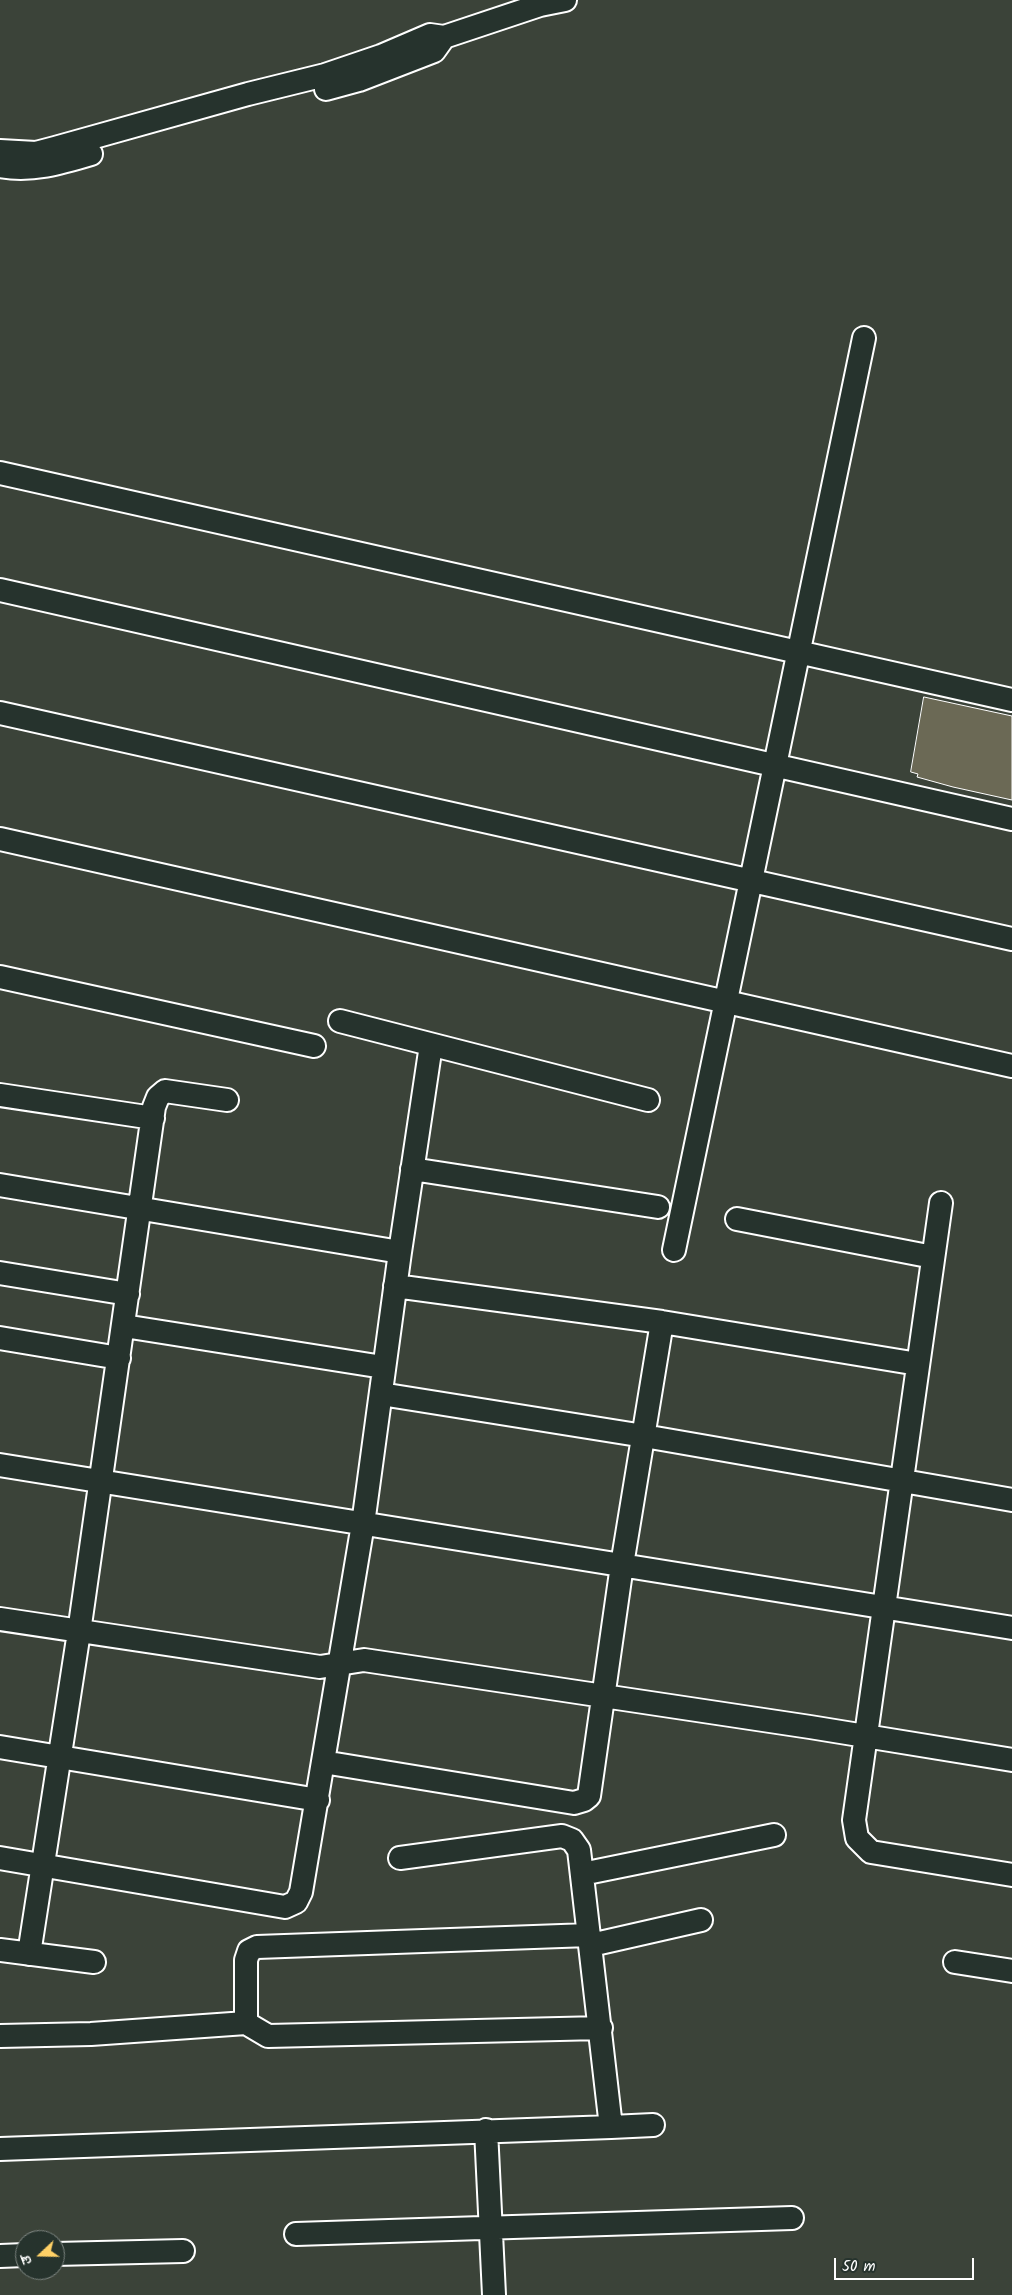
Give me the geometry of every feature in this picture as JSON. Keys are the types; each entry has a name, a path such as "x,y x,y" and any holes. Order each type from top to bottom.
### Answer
{"street":[{"path":"0,151 36,153 55,148 248,94 325,75 381,56 430,35 444,37 531,4 565,0"},
{"path":"0,166 18,169 58,163 153,135 359,80 434,51 444,37"},
{"path":"674,1250 724,1002 864,338"},
{"path":"0,473 1012,700"},
{"path":"0,590 1012,819"},
{"path":"0,713 1012,940"},
{"path":"0,839 1012,1066"},
{"path":"0,977 314,1046"},
{"path":"340,1021 648,1100"},
{"path":"0,1858 284,1906 296,1902 301,1892 318,1800 363,1524 383,1367 431,1045"},
{"path":"29,1954 79,1632 153,1118 158,1097 165,1091 227,1100"},
{"path":"0,1095 153,1118"},
{"path":"412,1169 658,1207"},
{"path":"0,1185 400,1252"},
{"path":"941,1203 854,1820 857,1838 871,1852 1012,1875"},
{"path":"737,1219 933,1257"},
{"path":"0,1273 128,1294"},
{"path":"395,1286 662,1322 918,1364"},
{"path":"324,1762 574,1803 584,1800 589,1796 622,1565 662,1322"},
{"path":"124,1326 383,1367"},
{"path":"0,1338 119,1358"},
{"path":"381,1394 644,1436 1012,1500"},
{"path":"0,1465 1012,1628"},
{"path":"0,1619 320,1667 364,1660 1012,1760"},
{"path":"0,1747 318,1800"},
{"path":"582,1874 774,1835"},
{"path":"400,1858 562,1836 572,1840 578,1850 582,1874 611,2127"},
{"path":"246,2023 246,1960 249,1951 258,1947 590,1940 701,1920"},
{"path":"0,1950 94,1962"},
{"path":"955,1962 1012,1971"},
{"path":"0,2036 91,2034 246,2023 268,2036 601,2028"},
{"path":"0,2149 653,2125"},
{"path":"486,2130 494,2295"},
{"path":"296,2234 491,2226 792,2218"},
{"path":"65,2254 183,2251"},
{"path":"0,2256 15,2255"}],"building":[{"path":"924,697 1012,716 1012,800 953,787 917,777 918,774 911,772"}]}
